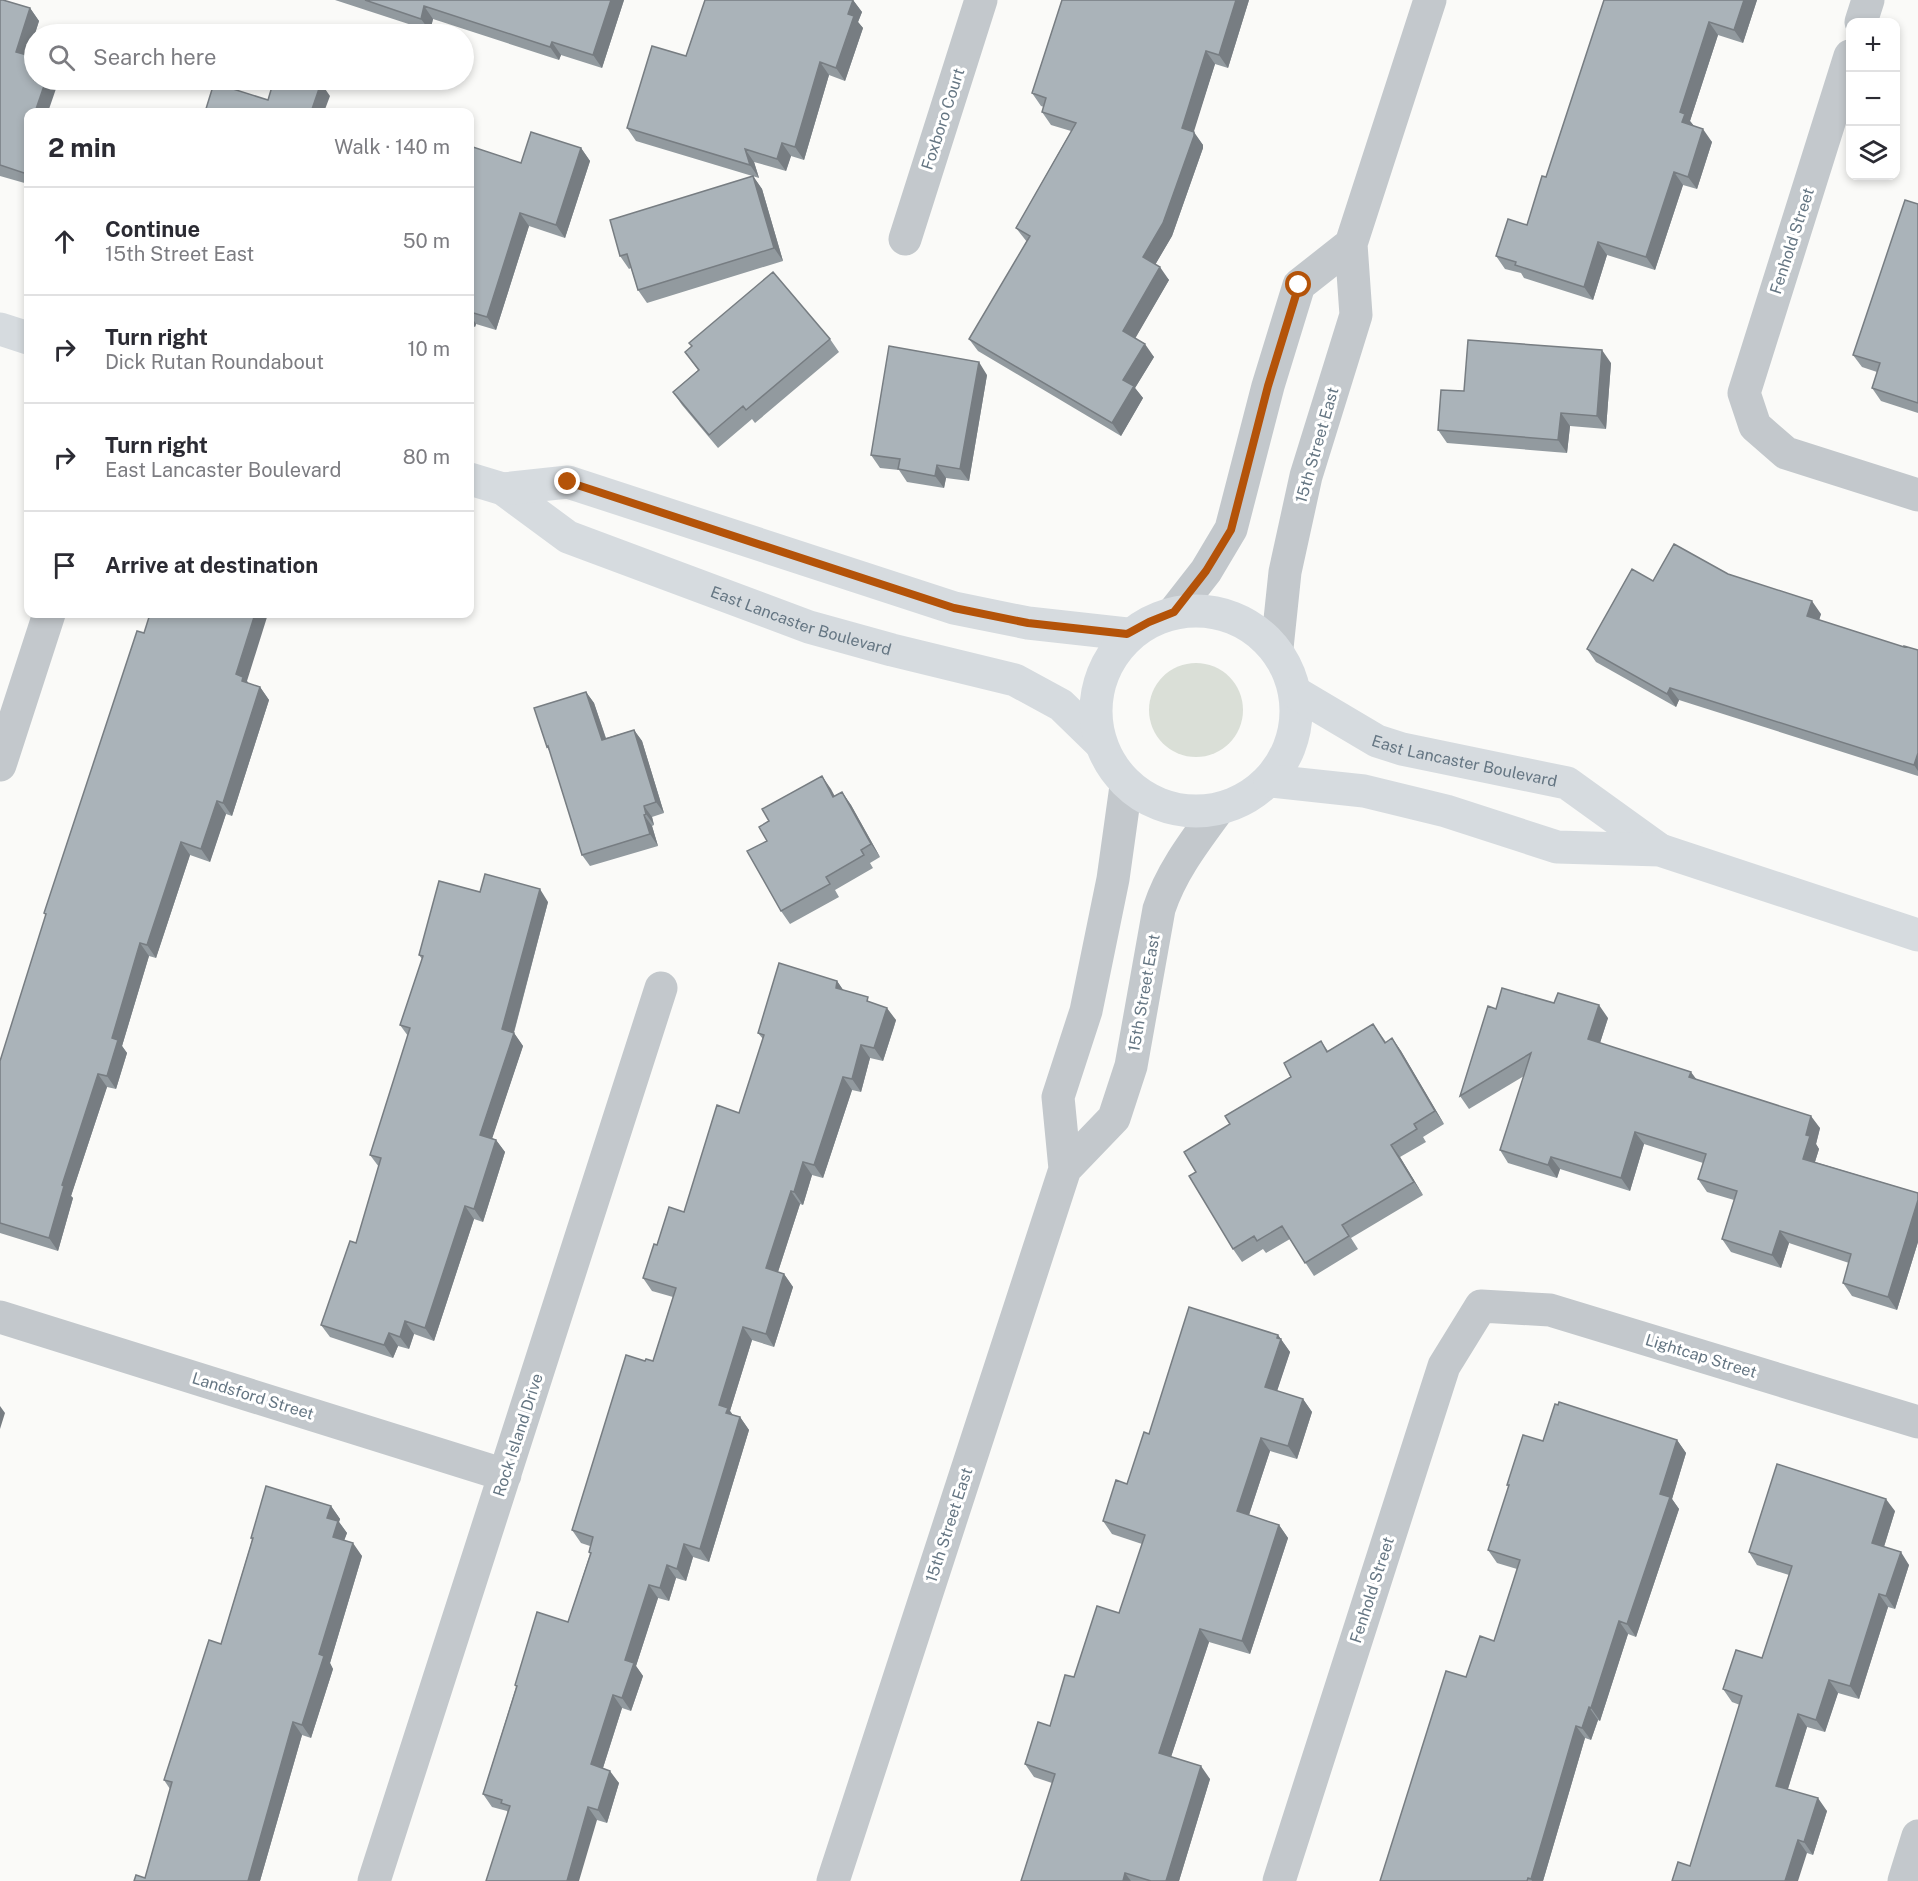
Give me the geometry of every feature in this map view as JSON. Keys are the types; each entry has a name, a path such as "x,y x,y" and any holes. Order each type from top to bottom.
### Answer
{"main road":[{"path":"0,329 24,337"},
{"name":"East Lancaster Boulevard","path":"474,480 503,489 568,537 798,623 892,650 1016,680 1061,705 1099,742"},
{"name":"East Lancaster Boulevard","path":"503,489 568,482 954,608 1028,623 1127,634"},
{"path":"1174,612 1212,612 1250,625 1277,648 1289,669 1296,693 1292,731 1284,755 1270,781 1242,801 1217,811 1185,809 1152,801 1126,786 1110,766 1099,742 1096,704 1107,668 1127,634 1174,612"},
{"name":"East Lancaster Boulevard","path":"1296,693 1377,741 1402,749 1567,783 1660,850"},
{"name":"East Lancaster Boulevard","path":"1270,781 1364,791 1446,811 1557,847 1660,850 1918,935"}],"street":[{"name":"Foxboro Court","path":"905,239 981,0"},
{"name":"15th Street East","path":"1277,648 1285,572 1306,477 1356,315 1351,244 1430,0"},
{"path":"1862,18 1868,0"},
{"name":"Fenhold Street","path":"1846,72 1744,393 1755,426 1786,453 1918,495"},
{"path":"1174,612 1206,571 1231,530 1268,386 1299,285 1351,244"},
{"path":"0,765 48,618"},
{"name":"15th Street East","path":"833,1881 1065,1169 1058,1097 1086,1011 1113,879 1126,786"},
{"name":"15th Street East","path":"1065,1169 1114,1118 1131,1066 1159,909 1165,889 1190,848 1217,811"},
{"name":"Rock Island Drive","path":"374,1881 661,988"},
{"name":"Fenhold Street","path":"1279,1881 1444,1366 1481,1306"},
{"name":"Lightcap Street","path":"1481,1306 1550,1310 1918,1422"},
{"name":"Landsford Street","path":"0,1317 505,1475"},
{"path":"1904,1881 1918,1836"}],"shaded area":[{"path":"1196,663 1214,667 1229,677 1239,692 1243,710 1239,728 1229,743 1214,753 1196,757 1178,753 1163,743 1153,728 1149,710 1153,692 1163,677 1178,667"}],"building":[{"path":"0,0 3,0 30,8 16,52 24,54 24,90 43,90 36,108 24,108 24,173 0,165"},
{"path":"365,0 611,0 593,55 552,42 550,47 424,6 421,19"},
{"path":"705,0 853,0 848,14 854,16 836,68 820,62 795,147 782,143 777,159 745,149 750,165 627,128 652,46 686,56"},
{"path":"1062,0 1236,0 1219,55 1206,51 1182,128 1194,132 1194,136 1163,223 1143,257 1160,267 1123,331 1145,344 1123,380 1134,386 1112,423 969,339 1030,236 1016,228 1076,123 1042,112 1046,98 1032,93"},
{"path":"1604,0 1744,0 1734,30 1709,22 1680,112 1685,114 1682,122 1703,129 1688,177 1674,172 1646,257 1598,242 1584,287 1515,265 1516,262 1496,256 1508,219 1527,225 1542,176 1546,177"},
{"path":"212,90 236,90 268,100 271,90 319,90 312,108 206,108"},
{"path":"531,132 581,148 556,225 520,213 487,317 474,313 474,147 521,163"},
{"path":"753,176 774,248 638,290 627,254 620,256 610,220"},
{"path":"1905,200 1918,204 1918,403 1872,388 1880,363 1853,355"},
{"path":"773,272 830,339 746,410 743,406 709,435 673,392 699,370 685,352 692,346 689,343"},
{"path":"1468,340 1602,350 1597,416 1561,413 1558,440 1438,430 1441,390 1464,391"},
{"path":"889,346 979,362 960,469 937,465 935,476 898,469 900,459 871,455"},
{"path":"1674,544 1728,574 1812,601 1807,616 1918,650 1918,753 1914,765 1670,688 1667,694 1587,649 1632,569 1653,581"},
{"path":"149,618 254,618 236,674 243,677 242,681 260,687 223,803 217,801 201,849 181,842 147,945 140,943 112,1038 118,1040 107,1076 98,1074 62,1185 64,1186 49,1238 0,1223 0,1061 46,914 44,913 137,631 144,633"},
{"path":"586,692 602,740 634,730 656,802 644,806 646,814 644,815 650,834 582,855 534,708"},
{"path":"822,776 833,797 842,792 871,844 861,850 864,855 826,877 830,884 781,911 747,851 767,841 759,827 769,821 762,809"},
{"path":"485,874 540,889 502,1029 514,1033 480,1135 496,1140 474,1209 465,1206 425,1328 405,1321 400,1337 389,1333 384,1345 321,1325 350,1241 356,1243 381,1158 370,1155 410,1028 400,1025 423,956 419,955 439,881 480,892"},
{"path":"779,963 837,981 836,988 868,997 867,1001 887,1008 874,1048 861,1045 852,1079 843,1077 814,1165 803,1162 794,1192 791,1191 766,1268 784,1274 766,1334 743,1327 719,1405 728,1408 726,1413 740,1417 700,1549 684,1544 677,1569 667,1565 660,1588 649,1585 625,1660 634,1663 622,1698 613,1695 591,1764 610,1771 598,1810 588,1807 567,1881 486,1881 510,1806 501,1803 502,1800 483,1794 517,1686 515,1685 537,1612 568,1622 591,1553 589,1552 593,1537 572,1530 626,1355 653,1361 676,1288 643,1278 669,1207 684,1212 717,1105 739,1113 764,1035 758,1033"},
{"path":"1502,988 1554,1003 1558,993 1599,1005 1588,1039 1691,1072 1689,1077 1811,1116 1806,1135 1810,1136 1803,1159 1918,1193 1918,1200 1888,1297 1843,1283 1851,1254 1780,1231 1772,1255 1722,1239 1737,1191 1698,1179 1706,1154 1635,1132 1621,1178 1551,1157 1548,1165 1500,1150 1531,1053 1460,1096 1488,1006 1496,1009"},
{"path":"1373,1024 1385,1043 1392,1038 1435,1111 1414,1124 1417,1129 1391,1145 1414,1182 1342,1225 1349,1236 1305,1263 1282,1226 1257,1241 1254,1236 1233,1249 1189,1176 1196,1172 1184,1152 1230,1124 1225,1116 1291,1077 1284,1063 1321,1041 1327,1052"},
{"path":"1189,1307 1278,1335 1277,1338 1281,1339 1265,1387 1303,1399 1288,1446 1261,1438 1237,1511 1279,1525 1242,1641 1200,1629 1159,1753 1201,1766 1166,1881 1151,1881 1125,1873 1123,1881 1021,1881 1055,1774 1025,1764 1038,1722 1050,1726 1065,1675 1074,1677 1097,1606 1119,1613 1145,1535 1103,1521 1116,1480 1127,1484 1144,1432 1149,1434"},
{"path":"1559,1402 1677,1440 1660,1494 1670,1497 1627,1624 1619,1621 1591,1708 1589,1707 1582,1728 1576,1726 1531,1879 1528,1878 1527,1881 1380,1881 1446,1671 1466,1677 1480,1636 1494,1641 1520,1560 1488,1550 1523,1435 1543,1441 1555,1404 1558,1405"},
{"path":"1777,1464 1886,1499 1872,1543 1901,1552 1886,1596 1879,1594 1850,1686 1829,1680 1816,1720 1798,1714 1776,1786 1818,1798 1804,1842 1798,1840 1785,1881 1672,1881 1678,1862 1690,1866 1742,1696 1723,1689 1736,1650 1762,1658 1792,1566 1749,1552"},
{"path":"266,1486 331,1506 327,1518 338,1521 333,1537 353,1543 319,1654 324,1656 302,1725 293,1722 248,1881 134,1881 136,1875 145,1878 172,1782 164,1780 209,1640 221,1644"}],"route":[{"path":"568,482 954,608 1028,623 1127,634 1174,612 1206,571 1231,530 1268,386 1299,285"}]}
